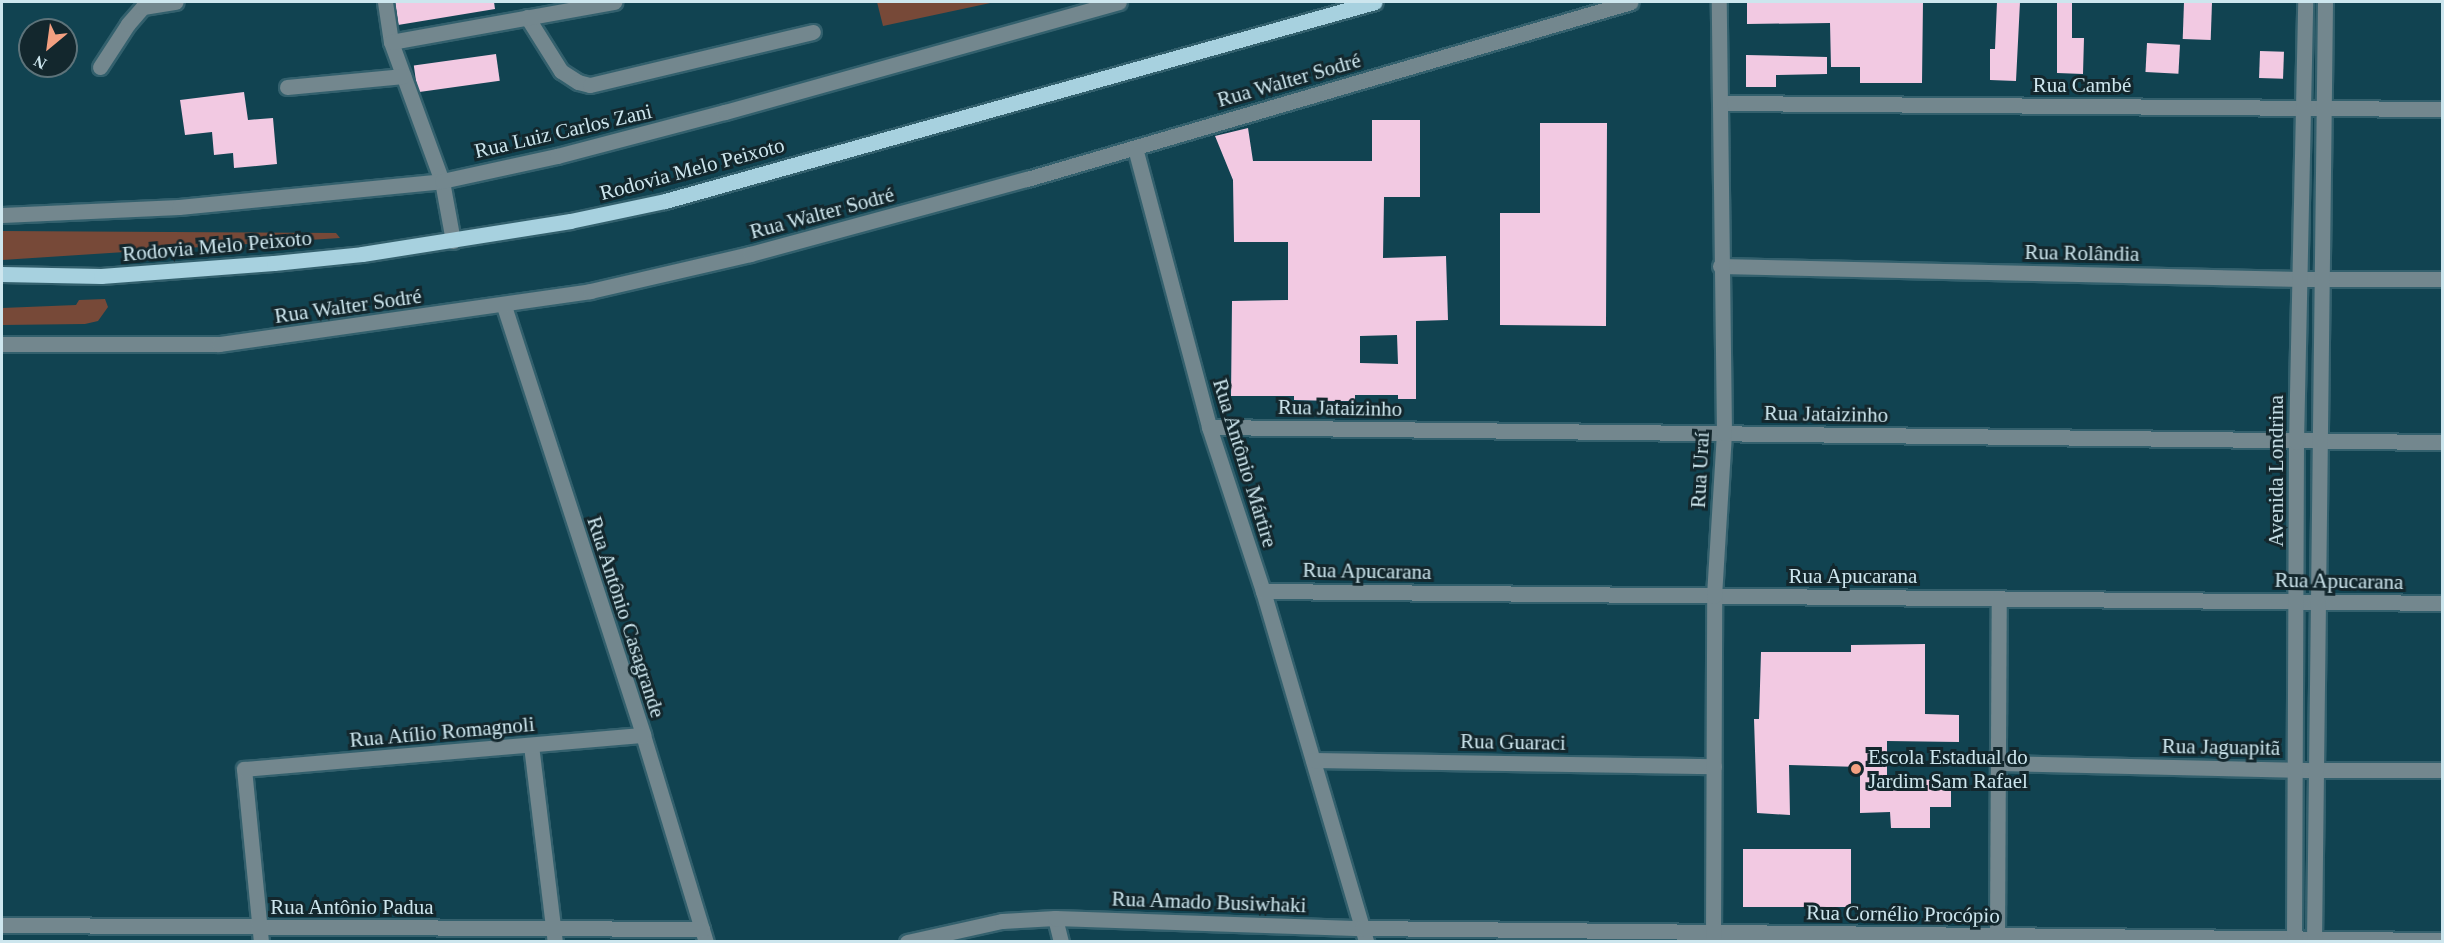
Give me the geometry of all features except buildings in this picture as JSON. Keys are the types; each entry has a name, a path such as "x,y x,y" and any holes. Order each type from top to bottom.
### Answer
{"main road":[{"name":"Rodovia Melo Peixoto","path":"2,274 101,276 190,271 362,254 570,221 665,201 1375,2"}],"street":[{"path":"100,67 128,24 143,7 176,2"},
{"path":"385,2 392,42 442,181 453,241"},
{"path":"392,42 614,2"},
{"name":"Rua Luiz Carlos Zani","path":"2,214 179,207 442,181 557,156 725,112 1118,2"},
{"name":"Rua Walter Sodré","path":"2,344 219,344 504,306 590,291 750,254 1134,148 1631,2"},
{"name":"Rua Uraí","path":"1713,937 1714,596 1724,434 1720,266 1719,2"},
{"name":"Avenida Londrina","path":"2294,940 2296,442 2305,108 2305,2"},
{"name":"Avenida Londrina","path":"2314,941 2316,602 2325,2"},
{"path":"527,17 561,71 578,82 590,85 813,32"},
{"path":"287,87 403,76"},
{"name":"Rua Cambé","path":"1721,103 2442,109"},
{"name":"Rua Antônio Mártire","path":"1134,148 1209,427 1263,591 1364,935"},
{"name":"Rua Rolândia","path":"1720,266 2301,279 2442,279"},
{"name":"Rua Antônio Casagrande","path":"504,306 643,735 704,935"},
{"name":"Rua Jataizinho","path":"1209,427 2442,442"},
{"name":"Rua Apucarana","path":"1263,591 2442,603"},
{"path":"1997,935 1999,598"},
{"name":"Rua Atílio Romagnoli","path":"260,935 244,769 643,735"},
{"path":"531,745 554,936"},
{"name":"Rua Guaraci","path":"1313,760 1714,766"},
{"name":"Rua Jaguapitã","path":"1998,763 2295,770 2442,770"},
{"path":"1055,918 1061,942"},
{"name":"Rua Amado Busiwhaki","path":"907,942 1002,921 1055,918 1364,935"},
{"name":"Rua Antônio Padua","path":"2,925 260,935 704,935"},
{"name":"Rua Cornélio Procópio","path":"1364,935 1713,937 1997,935 2314,941 2442,940"}],"shaded area":[{"path":"877,2 995,2 883,26"},
{"path":"2,231 336,233 340,238 2,260"},
{"path":"105,299 108,307 98,321 85,324 2,325 2,308 76,305 79,300"}],"place":[{"name":"Escola Estadual do Jardim Sam Rafael","path":"1856,769"}]}
